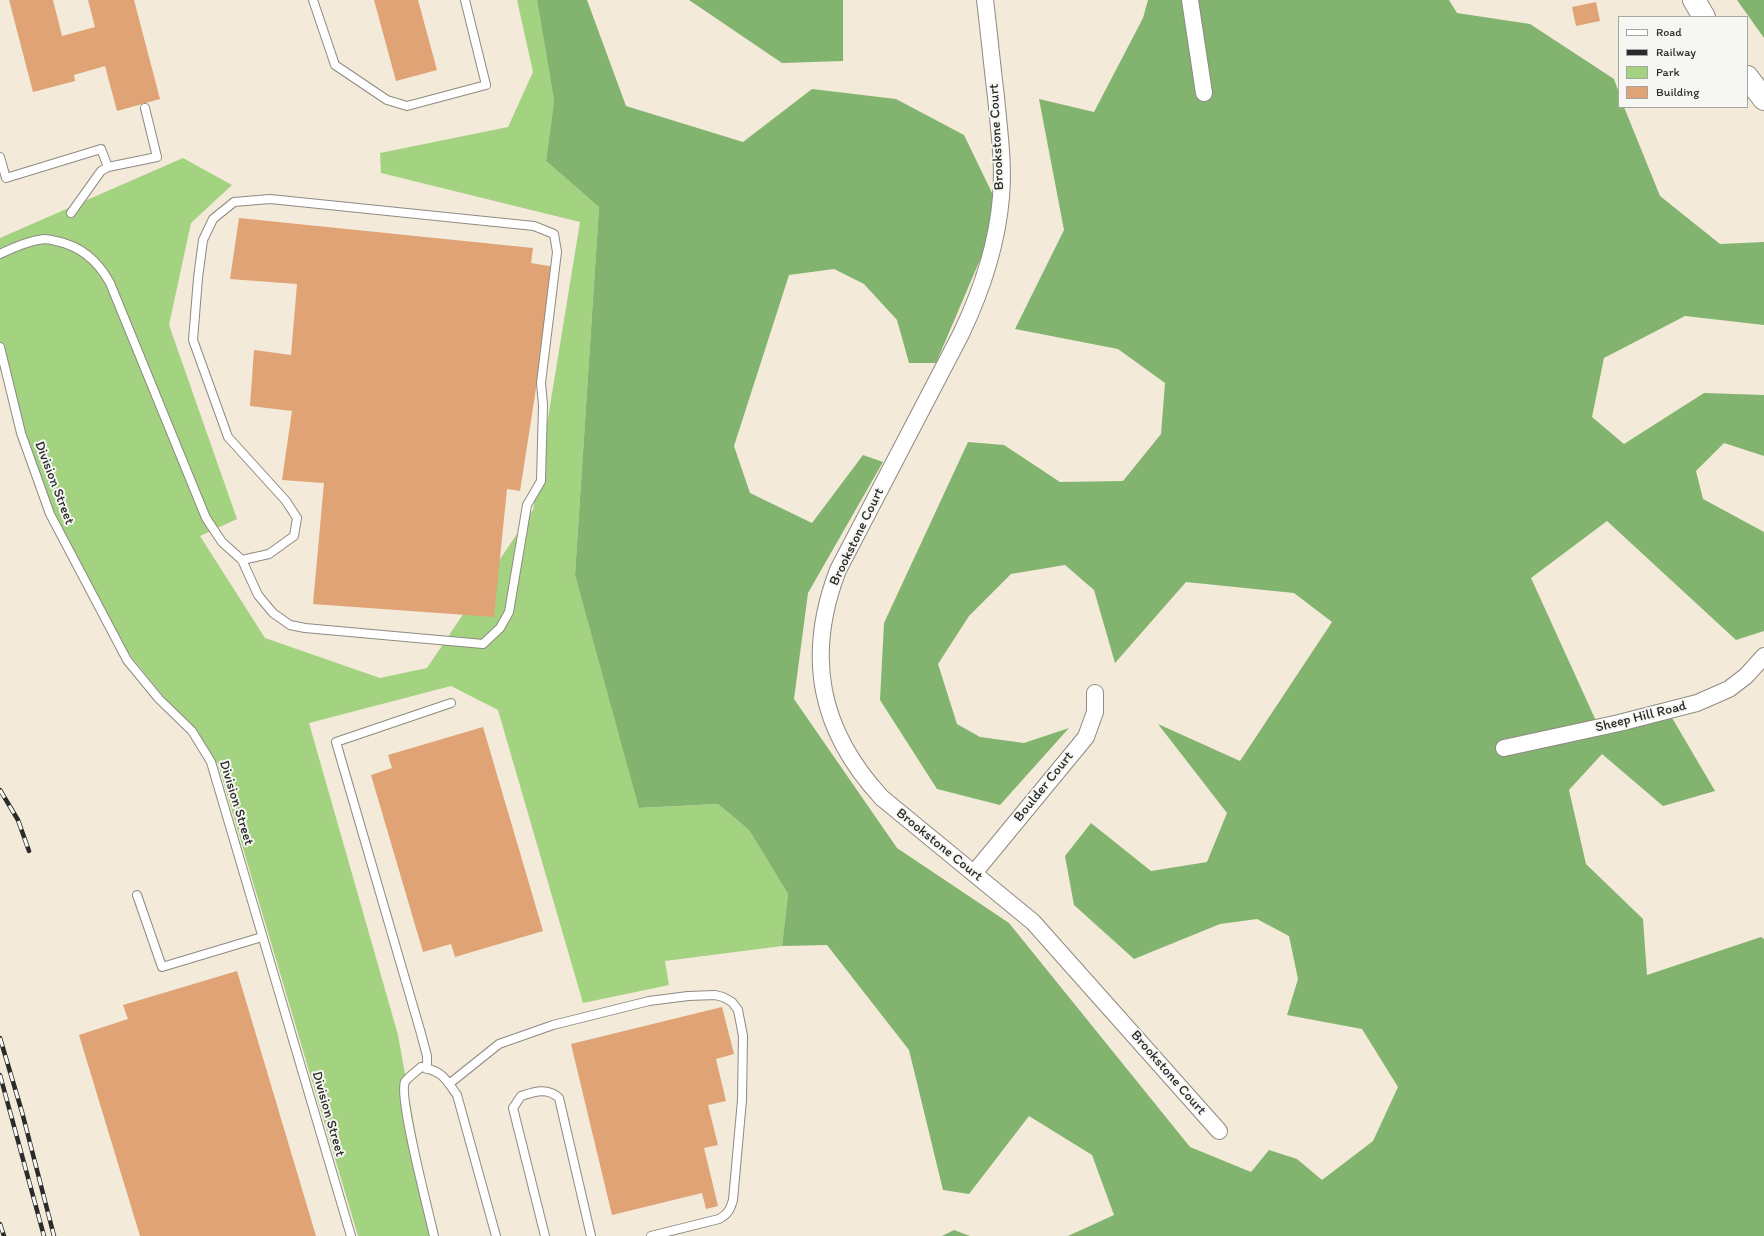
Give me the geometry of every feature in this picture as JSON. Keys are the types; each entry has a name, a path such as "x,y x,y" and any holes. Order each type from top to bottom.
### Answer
{"main road":[{"path":"1694,0 1703,16"}],"street":[{"name":"Brookstone Court","path":"986,0 1002,166 1001,197 996,236 986,274 975,305 838,570 828,598 820,640 820,664 827,706 837,734 848,755 865,780 882,798 1033,922 1220,1131"},
{"path":"1190,0 1204,93"},
{"name":"Sheep Hill Road","path":"1504,748 1619,723 1697,703 1729,690 1746,676 1764,656"},
{"name":"Boulder Court","path":"974,873 1086,736 1095,712 1095,693"}],"lane":[{"path":"314,0 335,65 387,100 407,106 486,85 465,0"},
{"path":"71,213 101,171 108,167 157,157 145,108"},
{"path":"0,157 6,178 101,148 108,167"},
{"path":"0,254 14,247 45,239 78,247 103,270 110,283 206,518 222,542 242,560 258,595 273,612 290,625 305,628 483,644 500,628 509,612 527,505 541,481 543,405 541,383 557,252 554,234 534,226 270,199 234,202 213,219 203,240 193,340 228,437 286,501 297,518 294,536 268,554 242,560"},
{"name":"Division Street","path":"0,347 22,433 50,514 127,660 160,699 192,731 211,762 351,1236"},
{"path":"427,1069 427,1056 336,742 451,703"},
{"path":"137,895 162,967 262,937"},
{"path":"449,1084 499,1044 553,1025 649,1001 688,996 715,995 732,1002 738,1010 743,1036 742,1100 731,1208 727,1214 719,1220 651,1236"},
{"path":"434,1236 407,1117 404,1092 405,1082 421,1067 435,1070 449,1084 457,1095 496,1236"},
{"path":"545,1236 513,1108 521,1096 544,1090 550,1091 559,1098 591,1236"}],"green space":[{"path":"517,0 537,0 554,101 546,161 599,207 575,575 640,808 718,804 749,830 788,894 782,946 665,961 669,985 583,1003 498,710 451,686 309,723 398,1035 434,1236 358,1236 218,764 104,623 43,508 0,357 0,238 183,158 232,185 191,223 169,325 237,519 200,536 265,638 380,678 427,668 533,510 580,222 381,173 380,153 508,127 533,72"},
{"path":"537,0 587,0 626,106 743,142 812,89 896,99 964,135 993,195 991,234 936,363 909,363 897,320 864,284 834,269 789,275 734,446 750,493 812,523 863,455 883,462 808,593 794,699 897,848 1009,923 1190,1147 1251,1172 1269,1150 1297,1159 1322,1180 1373,1141 1398,1087 1362,1029 1287,1015 1298,979 1289,936 1257,919 1220,924 1134,959 1074,905 1065,856 1091,823 1151,871 1207,862 1227,813 1158,724 1240,761 1332,622 1294,593 1186,582 1115,663 1094,590 1065,565 1011,574 969,616 938,664 957,724 980,737 1024,743 1069,728 1000,805 937,789 880,700 884,623 968,442 1004,445 1060,482 1123,481 1161,434 1165,383 1118,349 1015,329 1064,230 1039,99 1094,112 1143,18 1148,0 1449,0 1457,13 1530,24 1614,79 1618,90 1618,108 1624,108 1660,196 1720,244 1764,242 1764,325 1685,316 1604,358 1592,417 1624,444 1704,393 1764,395 1764,456 1724,443 1696,471 1703,499 1764,532 1764,631 1736,640 1607,521 1531,578 1597,723 1668,711 1715,791 1663,806 1602,754 1569,790 1586,864 1643,919 1647,975 1761,937 1764,939 1764,1236 1068,1236 1114,1215 1092,1155 1029,1116 969,1194 943,1190 909,1050 827,945 782,946 788,894 749,830 718,804 639,808 575,575 599,207 546,161 554,101"},
{"path":"689,0 843,0 843,61 782,63"},
{"path":"1737,0 1764,0 1764,38"},
{"path":"954,1230 970,1236 942,1236"}],"building":[{"path":"9,0 53,0 62,36 95,27 88,0 134,0 160,99 117,111 105,66 74,75 75,81 33,92"},
{"path":"374,0 418,0 437,70 396,81"},
{"path":"1596,2 1600,21 1576,26 1572,7"},
{"path":"239,218 533,248 531,263 555,267 520,491 507,489 494,617 313,604 324,483 282,480 292,411 250,406 254,350 291,355 297,284 230,279"},
{"path":"483,727 543,931 455,957 451,944 423,952 371,775 392,768 388,755"},
{"path":"237,971 316,1236 140,1236 79,1035 128,1019 123,1005"},
{"path":"722,1007 734,1054 716,1059 726,1101 708,1105 718,1145 704,1148 718,1206 706,1209 702,1193 612,1215 571,1044"}],"railway":[{"path":"0,790 18,820 29,851"},
{"path":"0,1038 22,1112 54,1236"},
{"path":"0,1075 44,1236"},
{"path":"0,1224 4,1236"}]}
